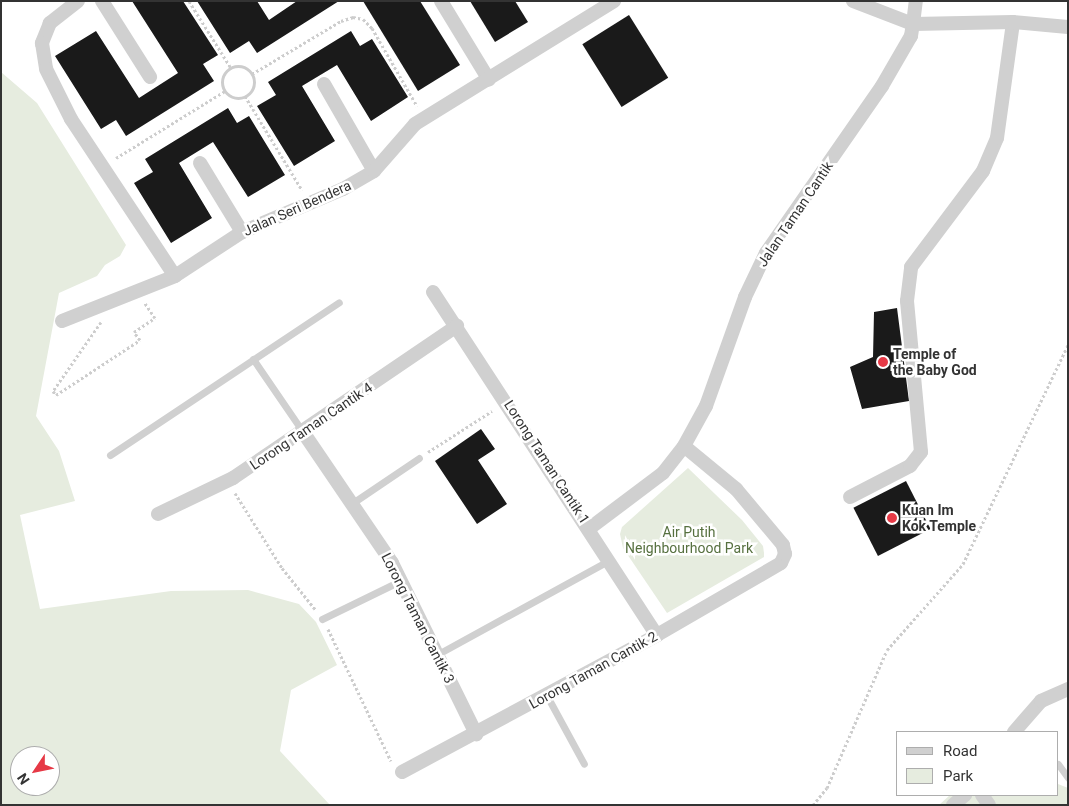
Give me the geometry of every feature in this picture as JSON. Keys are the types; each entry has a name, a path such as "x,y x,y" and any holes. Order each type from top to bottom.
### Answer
{"street":[{"path":"78,1 50,23 42,42 43,56 71,119 175,276"},
{"path":"102,1 150,77"},
{"path":"442,1 489,80"},
{"name":"Jalan Seri Bendera","path":"62,321 175,276 242,232 312,204 374,171 415,124 614,1"},
{"path":"854,1 913,24 1012,22 1068,27"},
{"name":"Jalan Taman Cantik","path":"590,528 663,473 684,446 706,406 745,297 766,253 882,86 911,36 916,1"},
{"path":"850,497 910,466 921,452 908,300 911,267 983,171 997,138 1012,22"},
{"path":"324,84 374,171"},
{"path":"200,163 242,232"},
{"name":"Lorong Taman Cantik 1","path":"433,292 590,528 657,635"},
{"name":"Lorong Taman Cantik 4","path":"158,514 210,491 303,432 457,326"},
{"name":"Lorong Taman Cantik 3","path":"303,432 402,580 476,734"},
{"name":"Lorong Taman Cantik 2","path":"402,772 547,696 782,563 785,554 783,545 742,496 684,446"},
{"path":"1015,731 1041,702 1068,689"},
{"path":"953,805 964,796"}],"lane":[{"path":"110,455 339,302"},
{"path":"253,359 303,432"},
{"path":"351,504 419,458"},
{"path":"438,654 610,560"},
{"path":"322,618 402,580"},
{"path":"547,696 584,764"},
{"path":"1059,765 1068,778"}],"path":[{"path":"189,1 231,68"},
{"path":"252,74 341,21 353,17 363,19 372,28 425,118"},
{"path":"241,67 252,74 254,87 245,96 233,98 225,91 222,81 231,68 241,67"},
{"path":"102,166 225,91"},
{"path":"245,96 312,204"},
{"path":"116,299 53,391 56,396 140,340 134,332 155,318 137,291"},
{"path":"814,805 827,788 887,650 963,564 1068,345"},
{"path":"419,458 495,409"}],"green space":[{"path":"1,72 37,103 126,245 120,256 105,265 97,276 59,293 36,416 59,451 75,501 20,515 40,609 171,591 248,590 299,604 316,622 337,665 291,690 280,751 330,805 1,805"},
{"name":"Air Putih Neighbourhood Park","path":"688,468 742,520 763,546 764,557 667,613 623,548 620,534 622,527"},
{"path":"1059,784 1068,788 1068,805 939,805 949,796 1059,796"}],"building":[{"path":"132,1 183,1 218,55 203,64 214,81 126,136 116,120 101,129 55,56 96,31 139,98 178,73"},
{"path":"197,1 257,1 269,20 297,1 339,1 257,53 249,41 230,53"},
{"path":"363,1 420,1 460,65 418,91"},
{"path":"470,1 515,1 528,22 495,42"},
{"path":"629,15 668,78 622,107 582,44"},
{"path":"351,31 360,46 372,39 408,97 371,121 337,65 302,86 335,141 294,166 257,106 276,95 268,82"},
{"path":"228,108 237,123 249,116 285,175 248,197 213,142 179,163 212,218 171,243 134,183 153,172 145,159"},
{"name":"Temple of the Baby God","path":"897,308 909,401 862,409 850,367 873,357 874,312"},
{"path":"481,429 495,449 478,460 507,504 477,524 435,461"},
{"name":"Kuan Im Kok Temple","path":"906,481 931,529 878,556 853,508"}],"place":[{"name":"Temple of the Baby God","path":"883,362"},
{"name":"Kuan Im Kok Temple","path":"892,518"}]}
